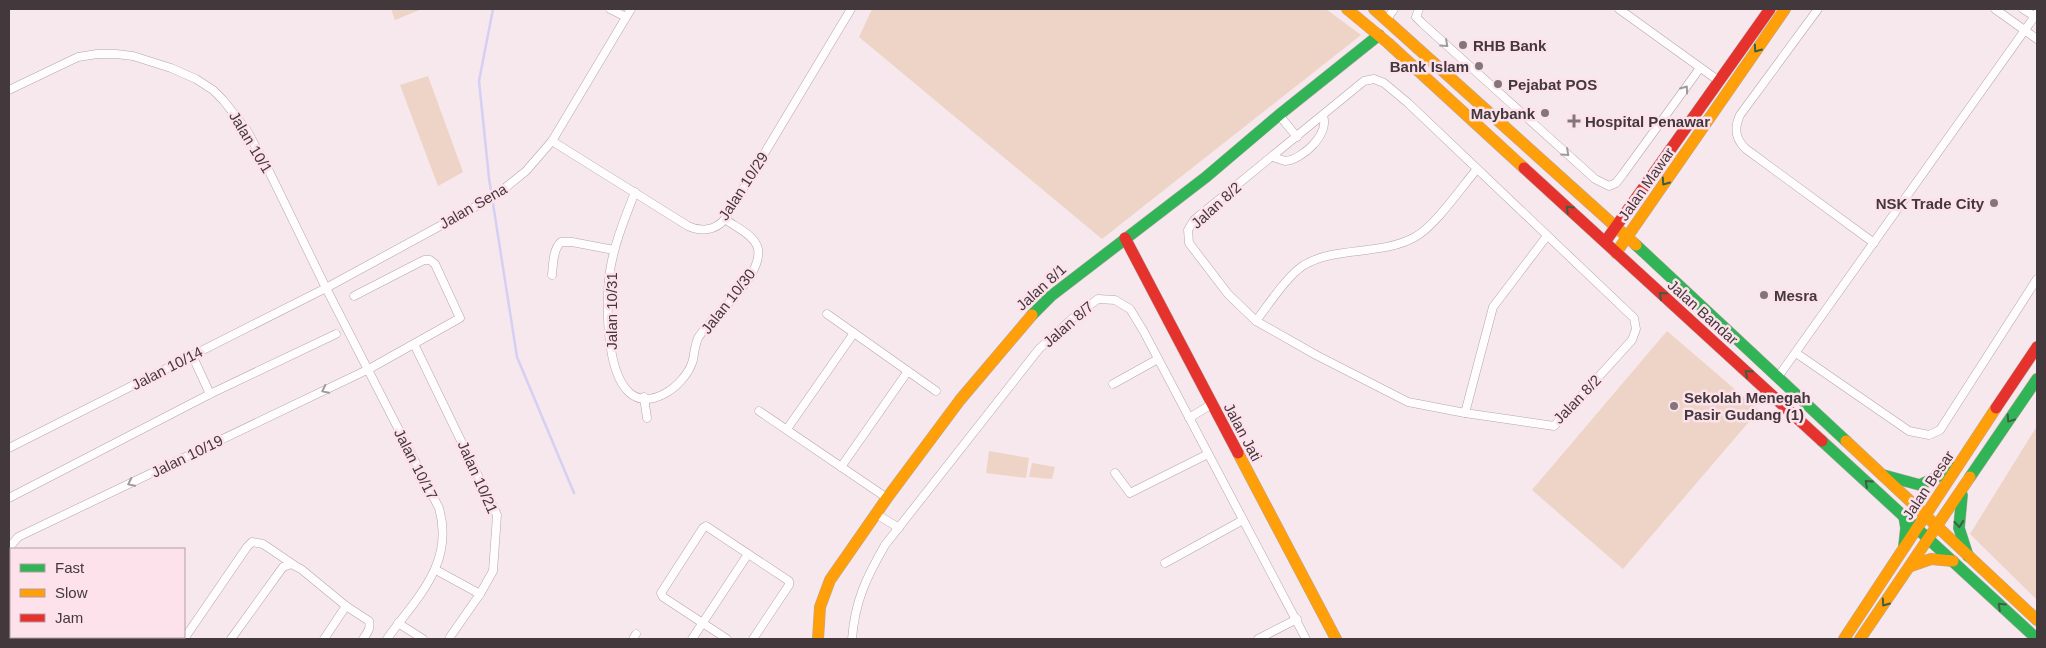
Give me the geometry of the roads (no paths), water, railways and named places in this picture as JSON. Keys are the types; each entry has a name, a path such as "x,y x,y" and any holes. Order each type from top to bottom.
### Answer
{"main road":[{"name":"Jalan Bandar","path":"1347,9 1379,35 2037,639"},
{"name":"Jalan Bandar","path":"1374,9 1627,237 2037,620"},
{"name":"Jalan Mawar","path":"1605,242 1770,9"},
{"name":"Jalan Mawar","path":"1616,252 1785,9"},
{"name":"Jalan 8/1","path":"818,639 820,607 830,580 887,498 960,400 1029,318 1051,296 1206,177 1279,115 1379,35"},
{"name":"Jalan Jati","path":"1125,238 1336,639"},
{"name":"Jalan Besar","path":"1844,639 2037,347"},
{"name":"Jalan Besar","path":"1860,639 2037,379"},
{"path":"1883,475 1920,485 1959,466"},
{"path":"1963,490 1958,521 1968,556"},
{"path":"1902,550 1906,528 1904,516"},
{"path":"1910,566 1928,558 1936,557 1953,561"}],"street":[{"path":"610,9 626,17"},
{"name":"Jalan Sena","path":"326,288 495,196 526,171 552,141 631,9"},
{"name":"Jalan 10/29","path":"552,141 697,230 711,228 725,220 851,9"},
{"path":"1387,19 1394,9"},
{"path":"1420,9 1416,17 1422,23 1595,179 1609,186 1616,183 1623,174 1700,68"},
{"path":"1619,9 1719,82"},
{"path":"1818,9 1740,115 1736,133 1746,149 1874,243"},
{"path":"1995,9 2037,39"},
{"path":"1778,377 2036,16 2023,9"},
{"name":"Jalan 10/1","path":"9,90 78,57 97,54 133,56 146,59 196,79 213,90 234,111 246,129 267,167 326,288"},
{"name":"Jalan 8/2","path":"1374,79 1380,81 1408,103 1631,314 1636,325 1634,338 1554,426 1465,413 1405,401 1316,355 1256,321 1228,294 1189,243 1189,226 1297,137 1364,81 1374,79"},
{"path":"1279,115 1297,137"},
{"path":"1273,157 1285,161 1298,157 1322,135 1325,125 1323,116"},
{"path":"1256,321 1292,276 1303,266 1334,256 1394,246 1418,236 1431,224 1477,169"},
{"name":"Jalan 10/31","path":"634,192 614,250 609,280 608,342 611,357 622,384 633,395 644,398"},
{"name":"Jalan 10/30","path":"644,398 664,394 680,382 691,366 699,338 743,286 756,265 758,250 756,244 746,234 725,220"},
{"path":"1465,413 1493,307 1547,236"},
{"path":"552,275 554,256 557,245 561,242 572,242 614,250"},
{"name":"Jalan 10/19","path":"9,548 18,537 369,369 460,318 433,262 424,260 354,296"},
{"path":"1796,353 1909,431 1929,435 1940,430 2037,279"},
{"name":"Jalan 10/14","path":"9,448 326,288"},
{"name":"Jalan 10/17","path":"326,288 439,508 443,526 443,543 436,570 387,639"},
{"name":"Jalan 8/7","path":"852,639 855,613 863,586 885,546 1040,349 1074,316 1103,298 1115,300 1128,307 1144,332 1306,639"},
{"path":"827,314 936,391"},
{"path":"786,429 854,333"},
{"path":"9,498 210,394 336,334"},
{"name":"Jalan 10/21","path":"414,344 497,514 493,571 480,594 450,637"},
{"path":"192,355 210,394"},
{"path":"1113,384 1158,359"},
{"path":"841,467 908,372"},
{"path":"644,398 647,418"},
{"path":"1189,418 1212,404"},
{"path":"759,411 887,498"},
{"path":"1115,473 1130,493 1208,454"},
{"path":"876,514 899,528"},
{"path":"1165,563 1243,520"},
{"path":"727,639 663,597 662,592 704,527 708,527 790,583 753,639"},
{"path":"185,638 252,542 263,544 369,621 369,631 363,639"},
{"path":"692,639 748,554"},
{"path":"231,639 283,567 290,564 295,566"},
{"path":"436,570 480,594"},
{"path":"324,639 346,606"},
{"path":"1258,639 1297,619"},
{"path":"398,623 421,639"}],"waterway":[{"path":"493,9 479,81 489,178 517,357 574,493"}],"place":[{"name":"RHB Bank","path":"1463,45"},
{"name":"Bank Islam","path":"1479,66"},
{"name":"Pejabat POS","path":"1498,84"},
{"name":"Maybank","path":"1545,113"},
{"name":"Hospital Penawar","path":"1574,121"},
{"name":"NSK Trade City","path":"1994,203"},
{"name":"Mesra","path":"1764,295"},
{"name":"Sekolah Menegah Pasir Gudang (1)","path":"1674,406"}]}
